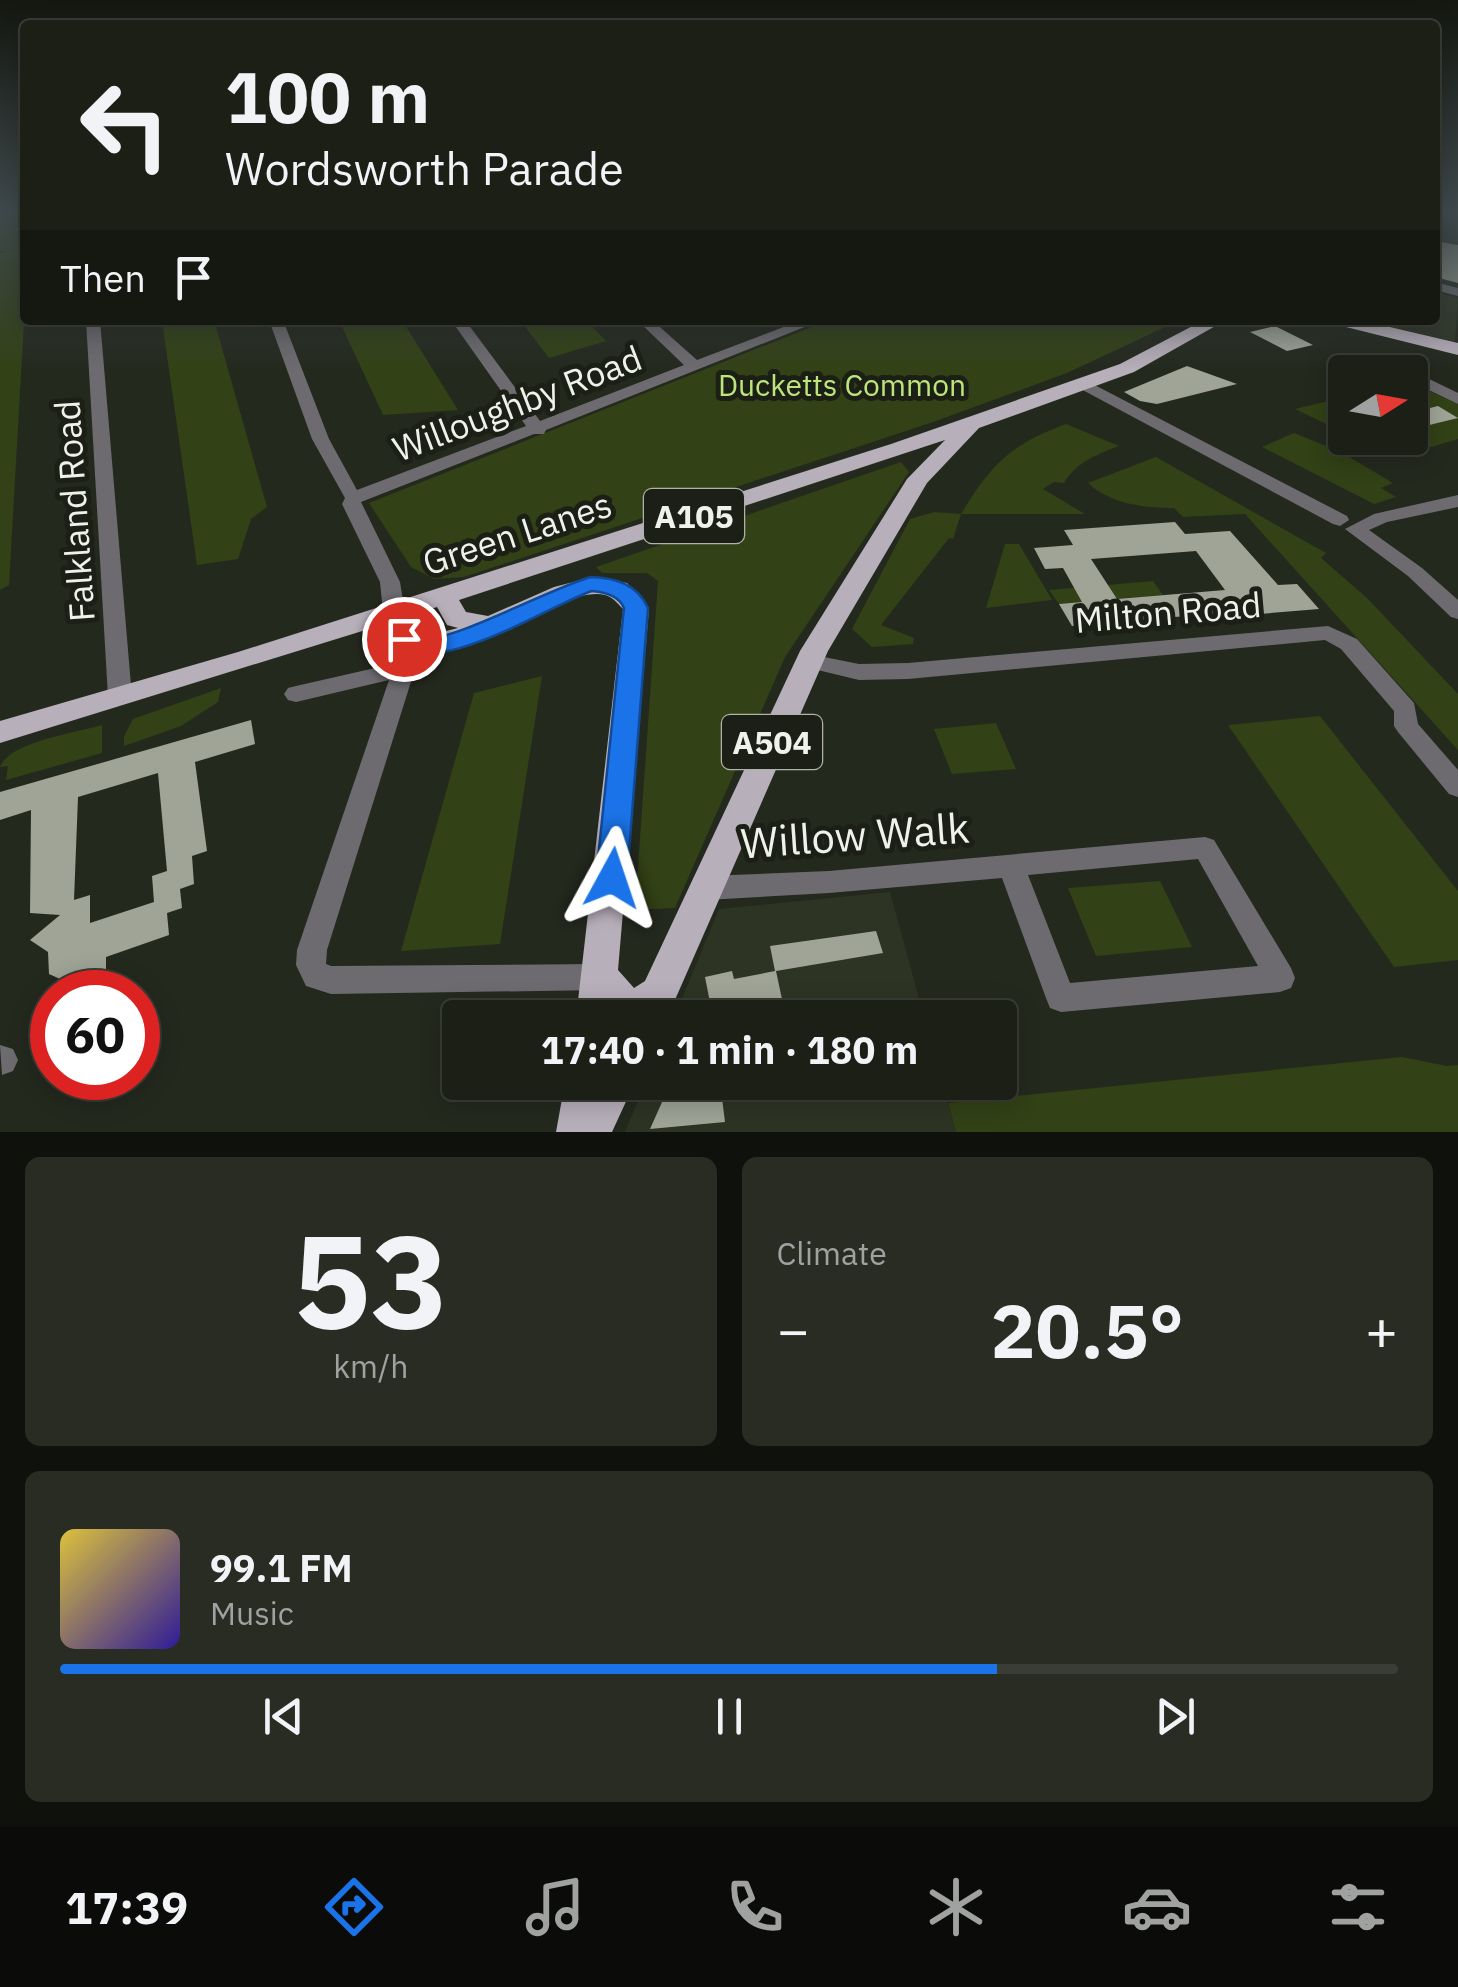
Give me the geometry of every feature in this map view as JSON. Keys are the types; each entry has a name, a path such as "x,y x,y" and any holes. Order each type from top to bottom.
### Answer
{"main road":[{"name":"Green Lanes","path":"0,732 394,612 899,449 1141,362 1207,325"},
{"path":"1356,325 1458,350"},
{"name":"A504","path":"655,1000 809,661 918,479 968,428 992,416"},
{"path":"899,449 918,479"},
{"path":"394,612 404,639 426,647 454,643 578,587 608,585 631,597 636,608 599,1000"},
{"path":"444,595 456,619 490,625"},
{"path":"602,977 619,1000"},
{"path":"577,1132 582,1100"},
{"path":"590,1132 605,1100"}],"street":[{"name":"Falkland Road","path":"93,325 120,698"},
{"path":"278,325 322,438 344,487 354,498 351,504 390,582 394,612"},
{"path":"462,325 538,430"},
{"path":"649,325 694,366"},
{"name":"Willoughby Road","path":"354,498 802,325"},
{"path":"1083,384 1348,524 1415,572 1458,612"},
{"path":"1428,384 1458,398"},
{"path":"1348,524 1458,500"},
{"path":"390,582 417,596 444,595"},
{"name":"Milton Road","path":"809,661 859,672 908,671 1328,633 1349,644 1406,709 1406,726 1458,787"},
{"path":"426,647 404,669 312,950 311,964 318,976 331,980 602,977"},
{"path":"296,694 404,669"},
{"name":"Willow Walk","path":"706,888 1205,848 1280,978 1062,998 1011,866"}],"shaded area":[{"path":"1440,293 1458,298 1455,342 1382,325 1440,325"},
{"path":"890,892 919,1000 681,1000 719,909"},
{"path":"638,1100 947,1100 956,1132 625,1132"}],"green space":[{"path":"0,266 20,266 20,325 24,325 9,585 0,590"},
{"path":"163,325 215,325 267,507 251,519 238,559 197,565"},
{"path":"341,325 405,325 458,410 383,415"},
{"path":"524,325 591,325 606,341 549,358"},
{"name":"Ducketts Common","path":"816,325 1169,325 1067,373 936,421 464,577 434,579 411,567 369,503"},
{"path":"1428,390 1458,404 1458,439 1428,448"},
{"path":"1328,401 1328,425 1295,409"},
{"path":"1066,424 1119,446 1081,464 1064,483 1054,482 1043,489 1085,514 961,514 1004,458 1047,432"},
{"path":"1294,433 1328,447 1328,455 1346,455 1393,483 1381,488 1396,497 1374,504 1262,447"},
{"path":"1156,457 1326,553 1321,558 1367,598 1458,694 1458,750 1245,514 1183,517 1174,508 1117,500 1088,483"},
{"path":"901,462 909,472 785,657 675,908 635,910 658,581 647,573 602,573 596,567"},
{"path":"934,512 961,514 953,539 949,538 881,625 914,638 913,644 872,647 852,629 910,519"},
{"path":"1005,544 1019,544 1052,600 986,608"},
{"path":"1153,581 1163,595 1059,604 1049,590"},
{"path":"542,676 500,944 401,951 474,693"},
{"path":"221,688 218,702 181,726 124,746 124,736 133,719"},
{"path":"1320,716 1458,891 1458,960 1394,967 1228,725"},
{"path":"996,723 1016,769 952,774 934,729"},
{"path":"102,725 102,753 6,780 8,766 0,767 16,751"},
{"path":"1160,881 1192,947 1096,956 1068,888"},
{"path":"1402,1057 1458,1065 1458,1132 956,1132 948,1103 1017,1100 1017,1096"}],"building":[{"path":"1440,266 1458,266 1458,283 1440,278"},
{"path":"1275,326 1313,345 1287,351 1250,332"},
{"path":"1187,366 1237,384 1157,404 1124,392"},
{"path":"1438,406 1458,418 1428,425 1428,408"},
{"path":"1175,522 1185,534 1230,531 1278,585 1297,584 1319,609 1072,626 1059,604 1082,602 1063,568 1045,569 1034,548 1073,545 1064,530","holes":["1196,551 1225,590 1117,599 1091,559"]},
{"path":"251,720 255,744 195,762 207,851 192,856 194,884 180,889 182,908 167,913 169,935 106,957 106,970 49,970 48,952 30,940 60,915 30,913 31,810 0,820 0,792","holes":["158,773 167,871 152,876 154,902 90,923 90,895 74,900 78,797"]},
{"path":"876,931 883,953 776,971 782,1000 709,1000 705,977 732,971 734,979 775,971 770,946"},
{"path":"663,1100 722,1100 725,1122 650,1129"}],"route":[{"path":"404,639 426,647 454,643 562,593 591,584 608,585 631,597 636,608 612,878"}]}
